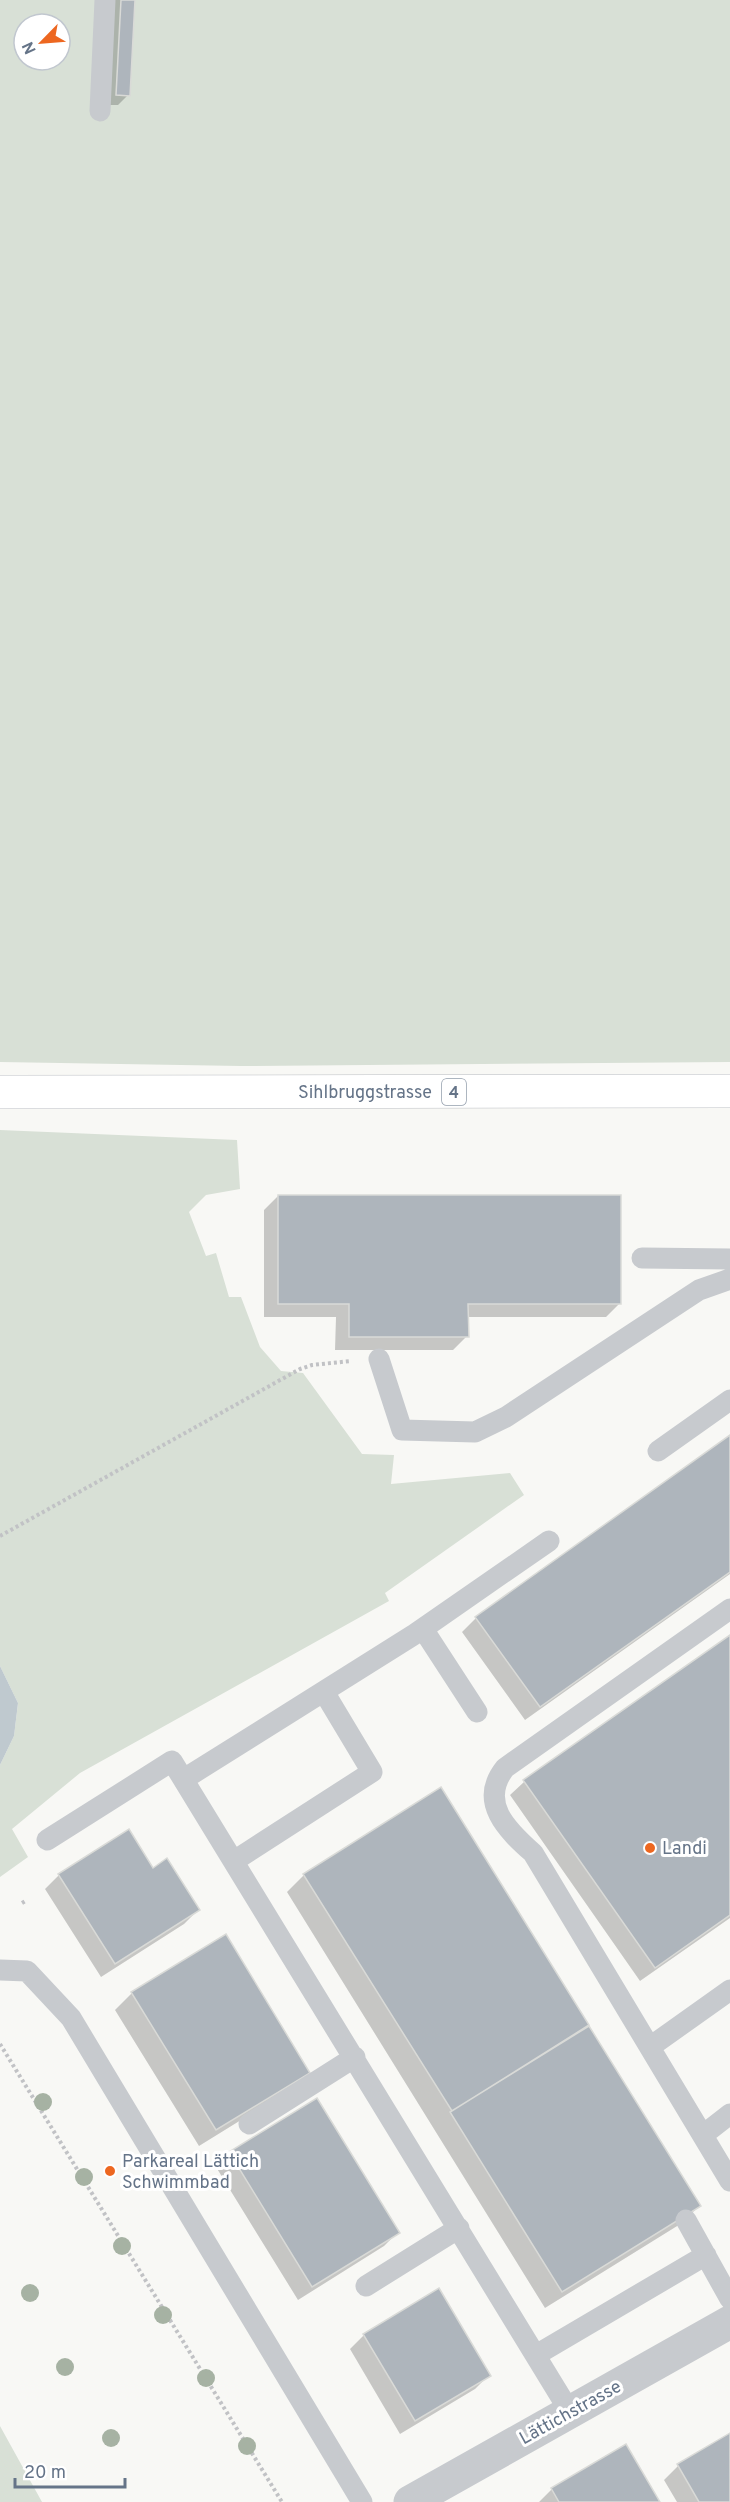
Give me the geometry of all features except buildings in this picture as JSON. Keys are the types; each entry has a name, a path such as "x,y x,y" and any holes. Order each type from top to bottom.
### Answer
{"main road":[{"name":"Sihlbruggstrasse","path":"0,1092 730,1091"}],"street":[{"name":"Lättichstrasse","path":"410,2502 730,2322"}],"lane":[{"path":"100,111 105,0"},
{"path":"642,1258 730,1259"},
{"path":"379,1359 402,1430 475,1432 507,1417 699,1290 730,1279"},
{"path":"658,1451 730,1400"},
{"path":"184,1779 423,1629 549,1541"},
{"path":"730,1609 505,1768 495,1780 493,1792 498,1815 510,1833 533,1853 730,2181"},
{"path":"423,1629 477,1712"},
{"path":"234,1861 372,1772 324,1692"},
{"path":"47,1840 172,1761 570,2412"},
{"path":"0,1970 27,1971 70,2018 362,2502"},
{"path":"650,2047 730,1990"},
{"path":"249,2124 355,2057"},
{"path":"703,2135 730,2114"},
{"path":"686,2220 730,2299"},
{"path":"366,2286 459,2228"},
{"path":"536,2355 705,2256"}],"path":[{"path":"0,1536 300,1369 312,1365 379,1359"},
{"path":"0,2044 282,2502"}],"shaded area":[{"path":"0,0 730,0 730,1062 241,1066 0,1062"},
{"path":"0,1130 237,1140 240,1189 206,1195 189,1212 206,1256 216,1253 229,1297 241,1297 260,1347 281,1371 303,1373 362,1454 394,1455 391,1484 510,1473 524,1495 385,1593 389,1601 80,1773 12,1829 28,1857 0,1877 0,1765 14,1736 18,1703 0,1666"},
{"path":"0,1666 18,1703 14,1736 0,1765"},
{"path":"0,2426 42,2502 0,2502"}],"place":[{"name":"Landi","path":"650,1848"},
{"name":"Parkareal Lättich Schwimmbad","path":"110,2171"}]}
